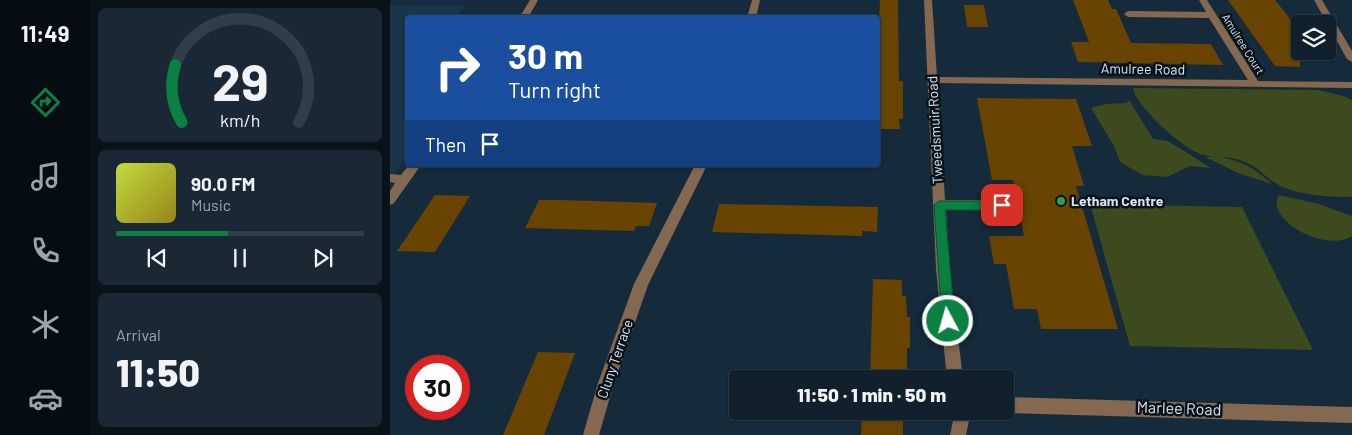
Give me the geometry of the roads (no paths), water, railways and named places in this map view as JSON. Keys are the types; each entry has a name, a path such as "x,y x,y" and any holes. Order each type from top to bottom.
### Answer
{"street":[{"path":"524,15 534,0"},
{"path":"752,15 756,0"},
{"name":"Tweedsmuir Road","path":"928,0 944,279 954,370"},
{"name":"Amulree Court","path":"1203,0 1255,84"},
{"path":"1318,0 1352,59"},
{"name":"Amulree Court","path":"1128,14 1212,15"},
{"name":"Amulree Road","path":"933,80 1352,85"},
{"path":"390,200 414,167"},
{"name":"Cluny Terrace","path":"591,435 606,383 641,284 700,167"},
{"path":"390,178 404,180"},
{"path":"939,205 1002,205"},
{"name":"Marlee Road","path":"1014,405 1352,415"},
{"path":"958,435 961,420"}],"place":[{"name":"Letham Centre","path":"1061,201"}]}
